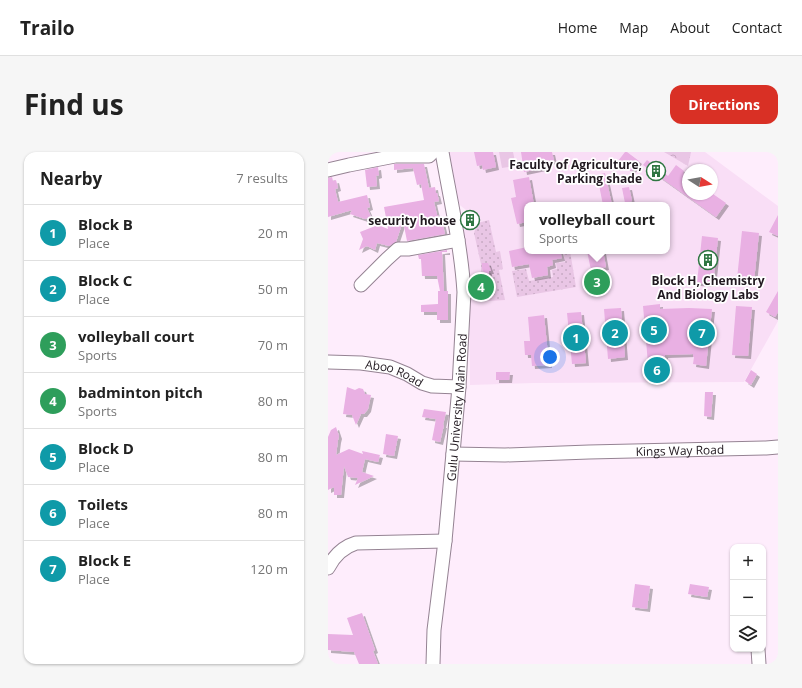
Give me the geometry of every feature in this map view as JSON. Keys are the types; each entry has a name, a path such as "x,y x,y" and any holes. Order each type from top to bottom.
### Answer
{"street":[{"path":"328,170 395,156 429,156 433,152"},
{"name":"Gulu University Main Road","path":"433,664 435,622 445,541 459,387 464,292 458,240 442,152"},
{"path":"361,285 387,258 398,249 408,249 458,240"},
{"name":"Aboo Road","path":"328,362 360,362 390,367 427,385 459,387"},
{"name":"Kings Way Road","path":"453,454 505,455 778,447"},
{"path":"328,568 340,552 348,546 356,543 445,541"},
{"path":"758,652 759,664"}],"shaded area":[{"path":"446,152 705,152 778,206 778,321 744,382 534,383 470,385 469,284 462,233 469,223 466,210 456,202"}],"green space":[{"path":"499,152 513,152 516,166 502,168"},
{"path":"664,152 691,152 688,164 685,164"},
{"path":"489,220 496,252 500,251 503,269 499,270 505,300 489,301 485,295 482,294 481,264 474,233 476,227 474,224"},
{"path":"564,254 570,254 576,287 517,297 512,271 526,269 529,281 553,277 552,270 557,269 556,263 565,262"},
{"path":"604,276 606,286 590,289 588,279"}],"building":[{"path":"474,152 493,152 496,167 483,170 482,165 477,166"},
{"path":"521,152 552,152 554,161 542,163 543,168 524,172"},
{"path":"625,152 639,161 632,171 618,161"},
{"path":"647,160 668,176 676,165 682,170 682,193 643,165"},
{"path":"394,164 424,164 429,188 435,187 437,193 439,201 434,202 439,221 442,221 445,234 407,241 403,221 396,242 389,246 377,243 375,250 367,246 359,250 363,239 360,232 378,225 388,229 384,207 424,200 421,184 417,185 413,168 394,170"},
{"path":"378,167 379,175 376,176 377,186 367,187 365,170"},
{"path":"605,173 611,202 602,202 597,175"},
{"path":"332,177 333,181 336,180 338,188 335,189 338,202 367,195 370,207 367,208 371,217 365,219 350,214 352,210 328,217 328,178"},
{"path":"529,177 533,202 524,202 524,223 517,224 511,198 516,197 513,180"},
{"path":"629,187 632,201 625,202 622,188"},
{"path":"718,197 726,203 716,217 692,200 718,200"},
{"path":"778,215 778,236 769,232"},
{"path":"742,231 759,233 754,281 737,279"},
{"name":"Block H, Chemistry And Biology Labs","path":"702,236 718,238 713,284 697,283"},
{"path":"524,248 524,254 561,254 562,258 552,260 553,265 547,267 548,275 532,278 529,264 512,267 509,251"},
{"path":"447,250 447,252 442,252 444,291 448,291 448,320 437,320 437,312 421,312 421,305 438,304 438,291 440,291 437,276 422,276 421,259 419,259 418,255"},
{"path":"588,254 604,254 606,267 591,270"},
{"path":"482,263 488,263 491,271 489,271 488,284 482,268"},
{"path":"778,291 778,312 775,317 766,312"},
{"path":"660,304 660,309 712,309 706,366 693,364 693,354 665,355 665,374 649,375 643,306"},
{"path":"736,306 752,307 748,356 732,355"},
{"path":"621,308 625,357 608,359 604,309"},
{"path":"581,312 586,363 572,364 567,313"},
{"path":"544,315 549,365 532,366 531,355 525,355 524,341 530,341 528,317"},
{"path":"751,370 757,374 751,385 745,381"},
{"path":"496,372 510,372 509,380 496,380"},
{"path":"347,387 355,390 359,388 363,389 365,394 371,395 368,409 364,414 361,414 356,425 352,415 343,414"},
{"path":"705,392 713,392 711,417 704,416"},
{"path":"424,409 446,412 440,442 432,440 436,419 422,417"},
{"path":"336,427 339,436 336,455 349,449 363,454 362,451 380,455 378,462 365,459 362,472 374,476 355,485 358,478 348,477 344,466 341,495 334,495 334,487 328,490 328,437 331,430"},
{"path":"386,434 398,436 394,456 383,454"},
{"path":"635,584 650,586 647,609 632,607"},
{"path":"690,584 709,587 707,597 688,594"},
{"path":"362,613 375,650 373,651 378,664 359,664 354,652 328,650 328,634 353,635 347,618"}],"place":[{"name":"Faculty of Agriculture, Parking shade","path":"656,171"},
{"name":"security house","path":"470,220"},
{"name":"Block H, Chemistry And Biology Labs","path":"708,260"},
{"name":"volleyball court","path":"597,282"},
{"name":"badminton pitch","path":"481,287"},
{"name":"Block D","path":"654,330"},
{"name":"Block C","path":"615,333"},
{"name":"Block E","path":"702,333"},
{"name":"Block B","path":"576,338"},
{"name":"Toilets","path":"657,370"}]}
